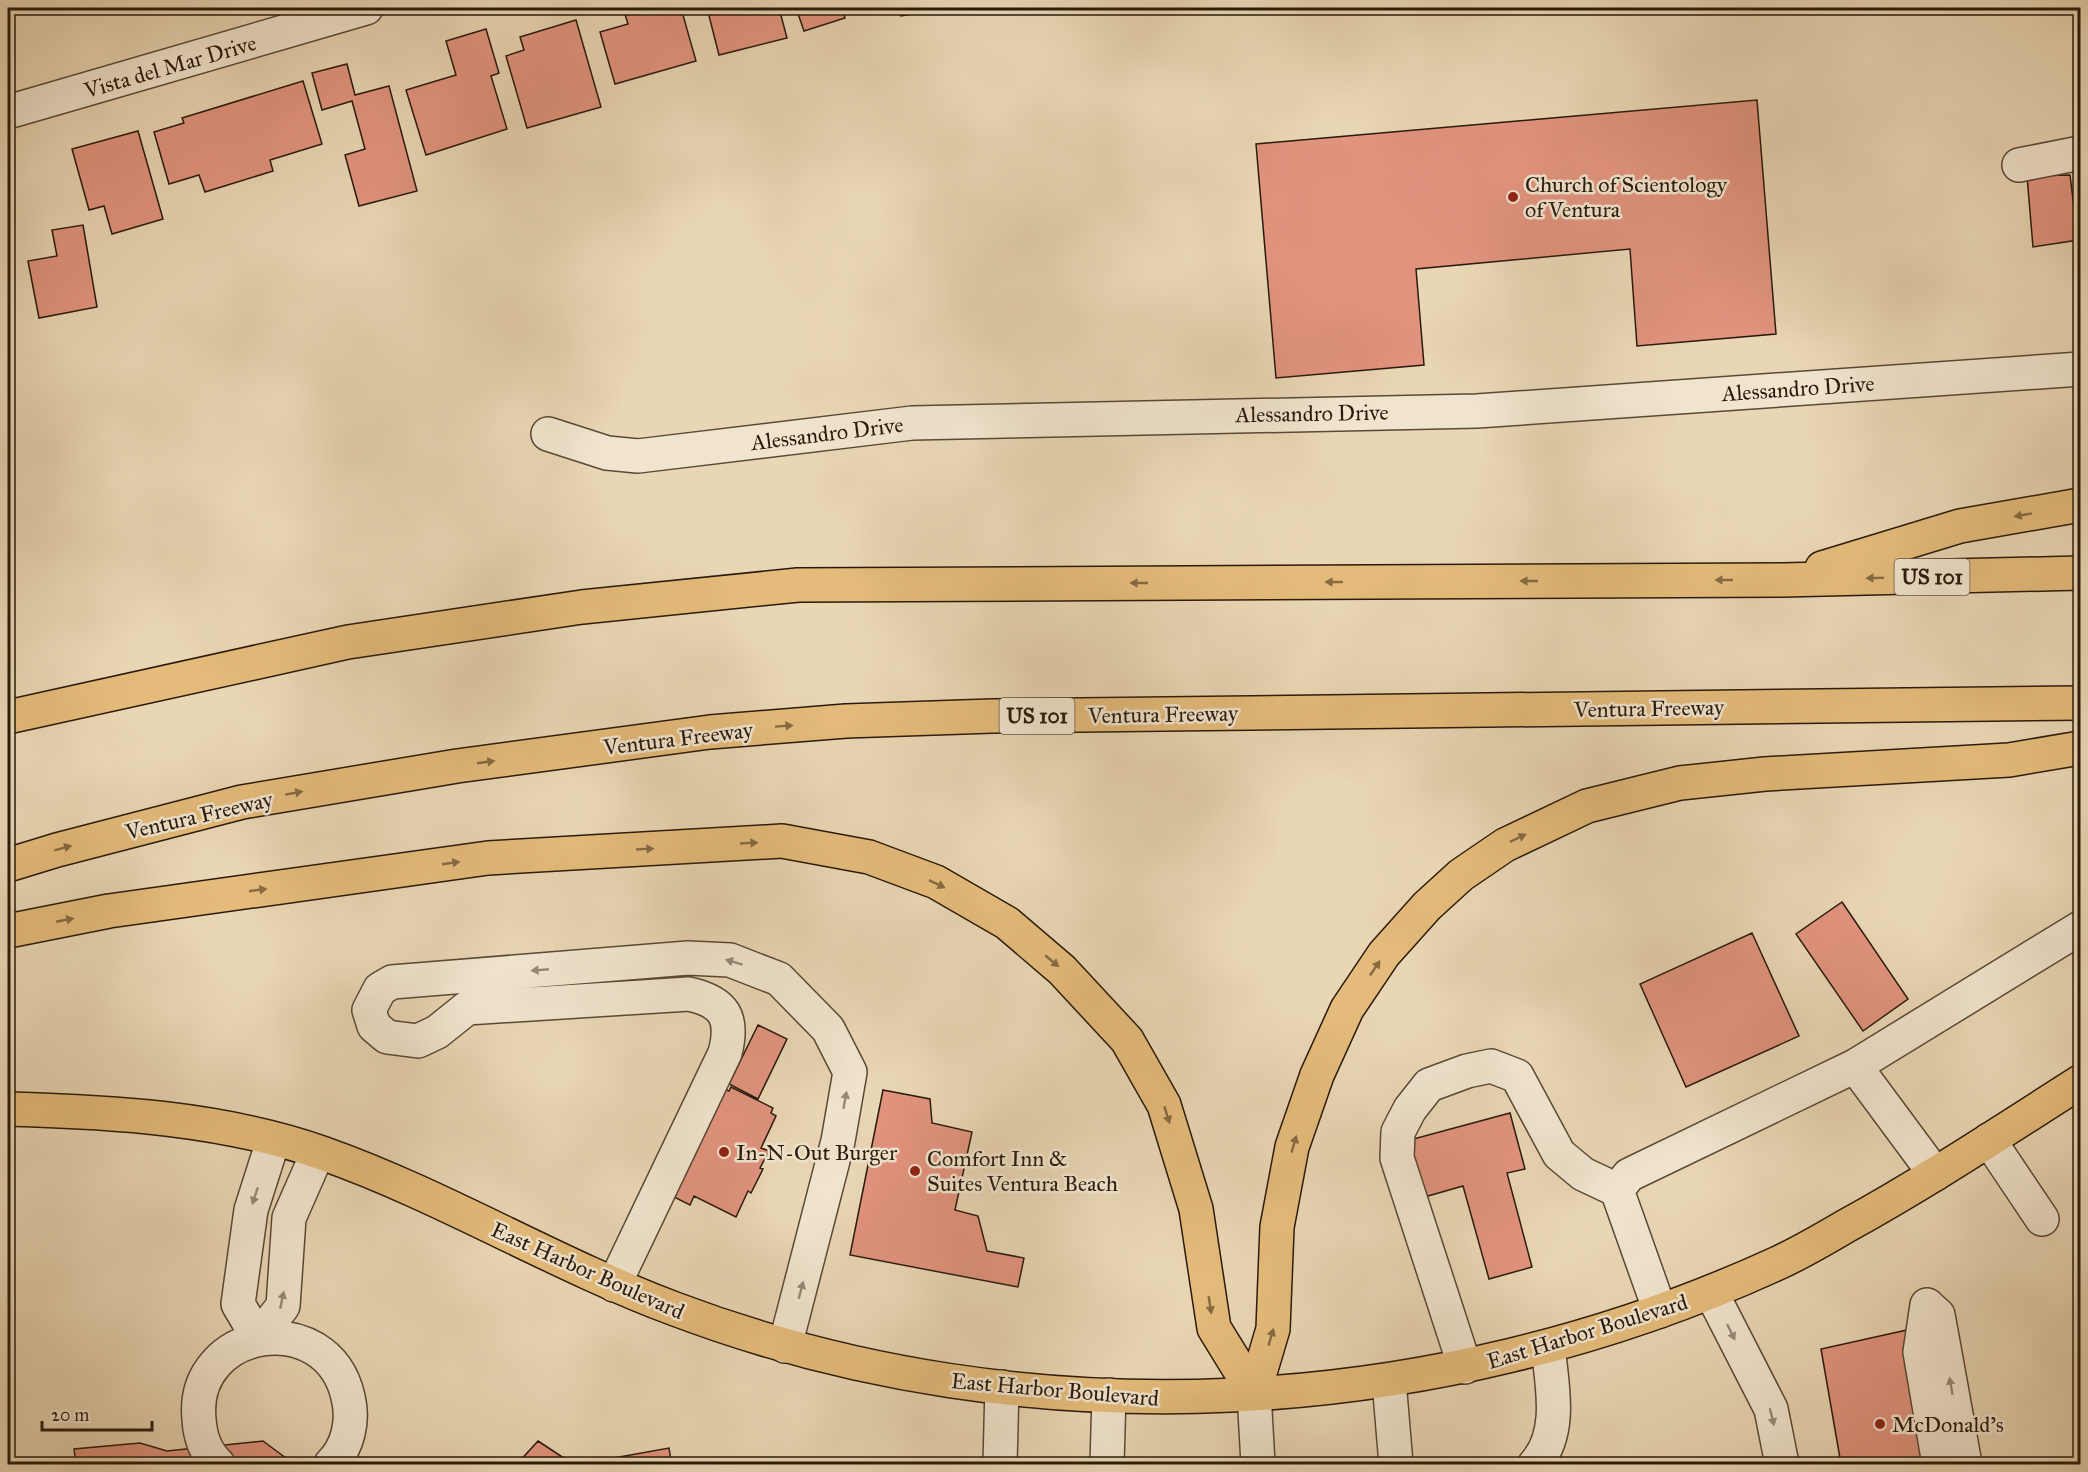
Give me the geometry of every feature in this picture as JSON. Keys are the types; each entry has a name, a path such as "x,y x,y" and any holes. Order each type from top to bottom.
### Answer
{"main road":[{"path":"1783,580 1960,526 2080,505"},
{"name":"US 101","path":"8,717 348,642 582,607 798,585 1783,580 2080,573"},
{"name":"Ventura Freeway","path":"8,865 242,802 457,766 755,728 846,721 992,716 2080,703"},
{"path":"1254,1393 1273,1329 1277,1227 1292,1147 1317,1075 1347,1009 1384,954 1427,906 1461,875 1505,845 1587,806 1680,783 1765,774 2009,760 2080,748"},
{"path":"8,931 109,911 488,858 782,841 869,857 936,882 1007,923 1062,969 1127,1040 1164,1105 1196,1209 1214,1328 1254,1393"},
{"name":"East Harbor Boulevard","path":"8,1109 97,1112 148,1117 233,1131 318,1152 398,1183 614,1285 737,1332 831,1359 940,1380 1002,1387 1172,1398 1323,1389 1389,1381 1465,1367 1548,1347 1660,1311 1784,1261 1935,1174 2080,1082"}],"street":[{"name":"Vista del Mar Drive","path":"8,112 366,8"},
{"path":"2019,165 2080,153"},
{"name":"Alessandro Drive","path":"548,435 607,453 638,456 912,423 1478,411 2080,369"},
{"path":"1617,1190 1629,1175 1655,1161 1855,1066 2080,928"},
{"path":"614,1285 725,1053 729,1038 728,1021 722,1010 709,998 689,994 467,1008 437,1032 418,1041 387,1037 374,1026 369,1010 380,989 392,981 688,958 730,960 779,979 828,1029 850,1072 838,1141 785,1346"},
{"path":"1465,1367 1397,1158 1398,1132 1410,1109 1429,1085 1467,1071 1491,1066 1517,1076 1559,1154 1583,1174 1617,1190 1660,1311"},
{"path":"1855,1066 1935,1174"},
{"path":"1989,1140 2042,1219"},
{"path":"258,1338 238,1304 251,1210 273,1141"},
{"path":"258,1338 283,1306 289,1218 318,1152"},
{"path":"1711,1292 1771,1409 1782,1464"},
{"path":"1939,1464 1920,1352 1927,1305 1938,1315 1965,1464"},
{"path":"218,1464 210,1456 200,1434 198,1409 203,1385 216,1364 235,1347 258,1338 285,1337 310,1345 331,1361 345,1383 351,1410 348,1436 331,1464"},
{"path":"1535,1464 1543,1455 1555,1413 1548,1347"},
{"path":"1389,1381 1396,1464"},
{"path":"1000,1464 1002,1387"},
{"path":"1254,1393 1258,1464"},
{"path":"1107,1464 1108,1395"}],"building":[{"path":"623,8 681,8 696,61 615,84 600,32 628,24"},
{"path":"707,8 779,8 787,38 719,55"},
{"path":"796,8 842,8 845,18 804,31"},
{"path":"899,8 946,8 901,16"},
{"path":"576,20 601,107 527,128 506,56 524,50 520,37"},
{"path":"486,29 499,73 491,76 507,129 426,155 406,90 456,75 446,41"},
{"path":"347,64 355,95 389,86 417,191 359,206 345,155 365,149 352,101 322,110 312,73"},
{"path":"303,81 322,144 270,160 273,171 205,192 199,175 169,184 154,132 184,123 182,118"},
{"name":"Church of Scientology of Ventura","path":"1757,100 1776,334 1637,346 1630,249 1416,269 1424,365 1276,378 1256,144"},
{"path":"138,131 163,219 112,234 104,206 89,210 72,149"},
{"path":"2070,175 2078,240 2033,247 2027,176"},
{"path":"83,225 97,307 39,318 28,261 57,256 52,230"},
{"path":"1842,902 1908,999 1863,1031 1796,934"},
{"path":"1752,933 1799,1036 1686,1087 1640,984"},
{"path":"758,1025 787,1039 758,1099 729,1084"},
{"path":"717,1086 729,1091 731,1087 773,1108 771,1113 776,1116 761,1148 769,1151 760,1168 763,1169 751,1193 748,1191 736,1217 694,1196 690,1205 666,1193"},
{"name":"Comfort Inn & Suites Ventura Beach","path":"883,1090 930,1099 932,1123 972,1132 955,1210 978,1216 987,1251 1024,1258 1018,1287 850,1255"},
{"path":"1510,1113 1525,1169 1507,1173 1532,1267 1489,1279 1463,1186 1421,1198 1406,1141"},
{"path":"1907,1330 1931,1464 1841,1464 1821,1349"},
{"path":"263,1441 294,1464 76,1464 74,1449 140,1443 167,1451"},
{"path":"538,1441 573,1464 517,1464"},
{"path":"669,1448 671,1461 676,1464 580,1464"}],"place":[{"name":"Church of Scientology of Ventura","path":"1513,197"},
{"name":"In-N-Out Burger","path":"724,1152"},
{"name":"Comfort Inn & Suites Ventura Beach","path":"915,1171"},
{"name":"McDonald's","path":"1880,1424"}]}
